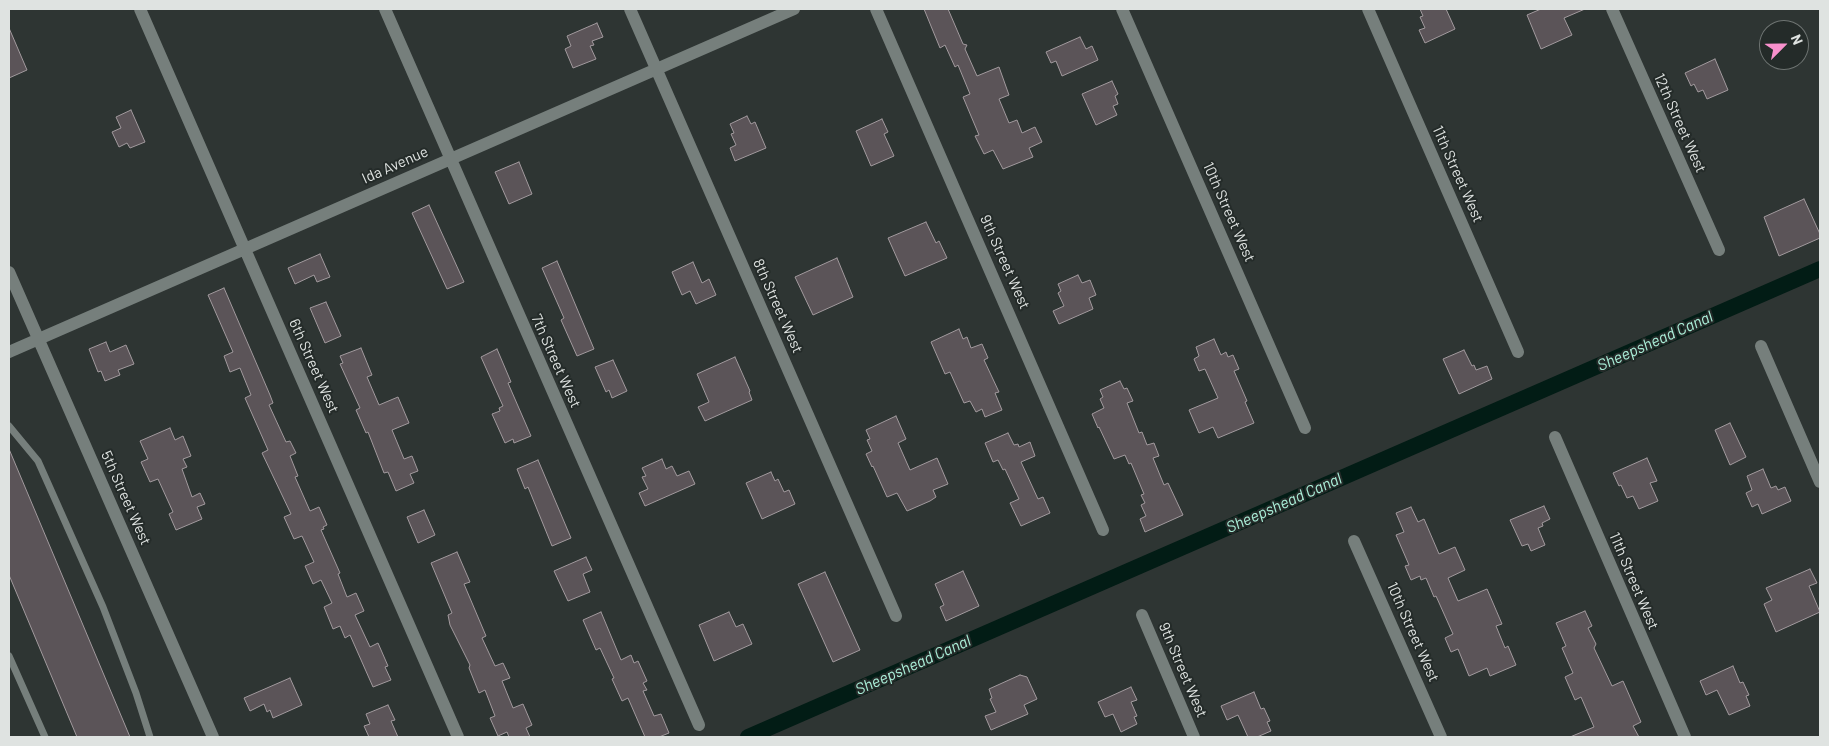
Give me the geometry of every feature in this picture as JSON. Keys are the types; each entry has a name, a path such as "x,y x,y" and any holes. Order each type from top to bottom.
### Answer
{"street":[{"name":"6th Street West","path":"140,9 458,737"},
{"name":"7th Street West","path":"385,9 700,725"},
{"name":"8th Street West","path":"630,9 896,616"},
{"name":"Ida Avenue","path":"9,352 794,9"},
{"name":"9th Street West","path":"876,9 1103,530"},
{"name":"10th Street West","path":"1122,9 1305,428"},
{"name":"11th Street West","path":"1368,9 1518,352"},
{"name":"12th Street West","path":"1612,9 1719,250"},
{"name":"5th Street West","path":"9,272 213,737"},
{"path":"1760,346 1815,457 1820,482"},
{"name":"11th Street West","path":"1555,437 1685,737"},
{"name":"10th Street West","path":"1354,541 1441,737"},
{"name":"9th Street West","path":"1142,616 1194,737"}],"lane":[{"path":"9,426 38,461 103,607 136,693 150,737"},
{"path":"9,656 45,737"}],"building":[{"path":"924,9 948,9 963,44 967,45 965,49 977,76 999,67 1009,95 999,99 1009,123 1017,120 1022,133 1035,127 1042,142 1029,148 1033,157 1003,169 993,150 984,154 975,136 979,135 963,97 970,94 958,65 955,67 945,45 940,48"},
{"path":"1420,9 1446,9 1455,29 1425,43 1419,30 1425,28 1420,17 1423,16"},
{"path":"1541,9 1585,9 1564,18 1572,35 1541,49 1527,15"},
{"path":"597,23 603,37 592,41 594,45 590,46 596,59 573,68 565,49 571,46 567,36"},
{"path":"9,28 27,70 9,78"},
{"path":"1080,37 1086,49 1092,46 1098,60 1062,76 1056,61 1051,63 1046,52"},
{"path":"1715,59 1728,90 1707,99 1703,90 1698,92 1694,84 1691,86 1685,73"},
{"path":"1112,81 1118,94 1115,96 1118,104 1113,106 1117,115 1096,125 1082,94"},
{"path":"131,110 145,142 130,148 127,143 119,147 112,132 121,128 116,117"},
{"path":"747,116 751,124 755,122 766,148 735,161 730,148 736,145 731,134 734,133 730,124"},
{"path":"882,119 888,132 884,134 894,156 871,166 856,131"},
{"path":"519,162 532,194 509,204 495,172"},
{"path":"1804,199 1820,234 1820,238 1779,256 1764,217"},
{"path":"429,205 464,282 447,289 412,213"},
{"path":"926,222 936,243 939,241 947,258 905,276 888,238"},
{"path":"320,254 330,277 317,282 314,275 295,284 288,268"},
{"path":"837,258 853,297 813,315 795,277"},
{"path":"557,261 594,349 577,356 561,320 564,318 542,268"},
{"path":"693,262 702,283 709,279 716,295 696,304 690,291 682,295 672,272"},
{"path":"1078,275 1082,283 1090,280 1096,295 1089,298 1093,309 1059,324 1053,311 1064,306 1058,293 1061,291 1058,284"},
{"path":"224,288 270,395 273,403 269,405 286,442 290,441 296,453 290,456 298,476 295,477 310,511 319,507 327,525 321,530 340,573 338,574 347,597 356,593 364,611 355,615 370,647 378,643 388,666 385,667 391,680 373,687 350,635 345,638 340,626 333,629 324,607 332,603 321,580 313,584 305,566 314,562 302,536 294,539 284,517 291,514 262,453 268,450 245,398 251,395 240,368 230,372 224,356 233,352 208,295"},
{"path":"326,302 341,336 325,343 310,308"},
{"path":"959,329 963,339 967,337 971,348 982,344 988,358 984,360 999,392 995,393 1002,410 985,417 982,409 976,412 970,401 964,403 950,372 945,374 931,342"},
{"path":"1214,339 1221,355 1226,352 1228,357 1233,355 1239,369 1234,371 1254,423 1218,438 1213,427 1199,433 1189,410 1218,398 1205,369 1199,371 1194,359 1199,356 1196,347"},
{"path":"106,342 110,352 126,345 134,364 118,370 120,375 105,381 101,371 98,372 89,349"},
{"path":"361,348 372,375 367,377 379,405 398,397 409,423 392,430 404,459 412,456 418,471 410,474 414,483 396,491 388,472 384,473 368,432 366,433 356,410 360,408 340,364 343,363 340,356"},
{"path":"497,349 511,382 508,383 531,436 514,443 513,439 505,443 492,414 500,411 499,408 503,406 481,357"},
{"path":"1464,350 1476,370 1487,366 1492,379 1459,394 1443,359"},
{"path":"735,357 752,400 705,421 698,407 709,402 697,374"},
{"path":"613,360 627,391 612,398 609,390 606,392 595,367"},
{"path":"1120,381 1124,389 1127,388 1133,401 1127,403 1139,433 1142,432 1147,445 1154,443 1159,456 1153,458 1164,485 1168,483 1183,515 1145,532 1140,519 1146,516 1141,505 1145,503 1141,495 1144,494 1131,463 1129,464 1125,455 1114,459 1092,414 1104,408 1100,399 1103,397 1100,390"},
{"path":"896,416 906,439 898,443 910,470 937,458 948,484 933,490 936,497 930,501 907,511 897,493 887,497 866,454 872,451 867,440 870,439 866,430"},
{"path":"1730,423 1746,457 1730,465 1715,430"},
{"path":"170,428 175,440 183,436 191,456 183,459 187,467 182,469 192,497 200,493 205,504 197,507 202,519 176,530 169,514 173,512 158,479 150,482 141,462 148,459 140,441"},
{"path":"1008,433 1014,445 1018,444 1019,447 1030,442 1035,456 1021,462 1038,499 1043,497 1050,513 1021,526 1010,503 1019,499 1005,469 1003,470 998,460 993,462 985,443"},
{"path":"9,449 130,737 77,737 9,575"},
{"path":"1647,458 1657,481 1650,483 1658,501 1639,509 1633,496 1627,498 1613,473"},
{"path":"662,459 666,469 672,466 677,476 689,471 695,484 645,506 639,493 648,489 642,477 646,476 642,468"},
{"path":"538,460 571,538 552,546 528,487 525,489 517,469"},
{"path":"1763,469 1771,488 1776,486 1778,490 1785,487 1791,501 1762,514 1758,504 1752,507 1746,493 1752,490 1747,476"},
{"path":"771,472 775,481 778,479 784,492 789,490 795,504 762,519 746,483"},
{"path":"1544,506 1550,519 1542,523 1543,526 1538,528 1545,545 1531,551 1528,544 1522,546 1510,520"},
{"path":"1411,507 1418,522 1424,519 1439,554 1455,547 1465,570 1448,578 1458,601 1487,589 1502,624 1496,626 1505,648 1508,646 1516,665 1490,676 1487,668 1469,676 1458,649 1451,652 1445,638 1453,634 1436,596 1434,597 1426,578 1421,580 1420,576 1411,580 1405,566 1409,565 1396,535 1404,532 1396,513"},
{"path":"424,510 435,535 418,543 407,517"},
{"path":"457,552 470,582 464,584 486,636 482,638 495,666 503,663 510,678 502,681 513,708 523,704 532,725 526,728 530,737 509,737 507,732 498,736 490,718 495,716 485,690 479,693 469,668 470,665 450,625 448,615 452,613 431,563"},
{"path":"586,557 592,570 583,574 590,592 568,601 554,571"},
{"path":"1810,569 1817,583 1809,586 1820,612 1776,632 1764,604 1772,600 1766,588"},
{"path":"963,571 979,606 946,621 940,607 944,605 935,584"},
{"path":"825,572 860,650 833,662 798,584"},
{"path":"1585,611 1592,626 1588,628 1596,644 1594,648 1612,686 1623,681 1641,722 1633,726 1639,737 1570,737 1594,727 1581,697 1575,700 1565,677 1573,673 1562,648 1566,646 1556,623"},
{"path":"601,612 621,660 631,655 634,663 638,661 647,681 643,683 647,690 643,691 654,716 661,714 669,733 659,737 645,737 628,698 622,701 600,648 596,650 583,620"},
{"path":"729,612 736,627 743,624 752,644 714,661 699,625"},
{"path":"1733,666 1740,683 1743,682 1749,695 1746,696 1750,706 1729,715 1717,690 1706,695 1700,681"},
{"path":"1020,675 1027,677 1037,699 1024,705 1028,714 991,730 985,716 996,712 990,699 992,698 989,689"},
{"path":"290,678 302,705 273,718 270,710 267,712 264,704 250,711 244,698"},
{"path":"1131,687 1137,700 1131,702 1137,716 1134,717 1137,724 1121,732 1113,714 1105,717 1098,702"},
{"path":"1254,692 1261,709 1264,708 1270,721 1267,722 1271,731 1257,737 1248,737 1238,715 1227,720 1221,706"},
{"path":"388,705 395,720 391,721 398,737 369,737 364,726 370,724 366,714"}],"waterway":[{"name":"Sheepshead Canal","path":"748,737 1820,269"}]}
